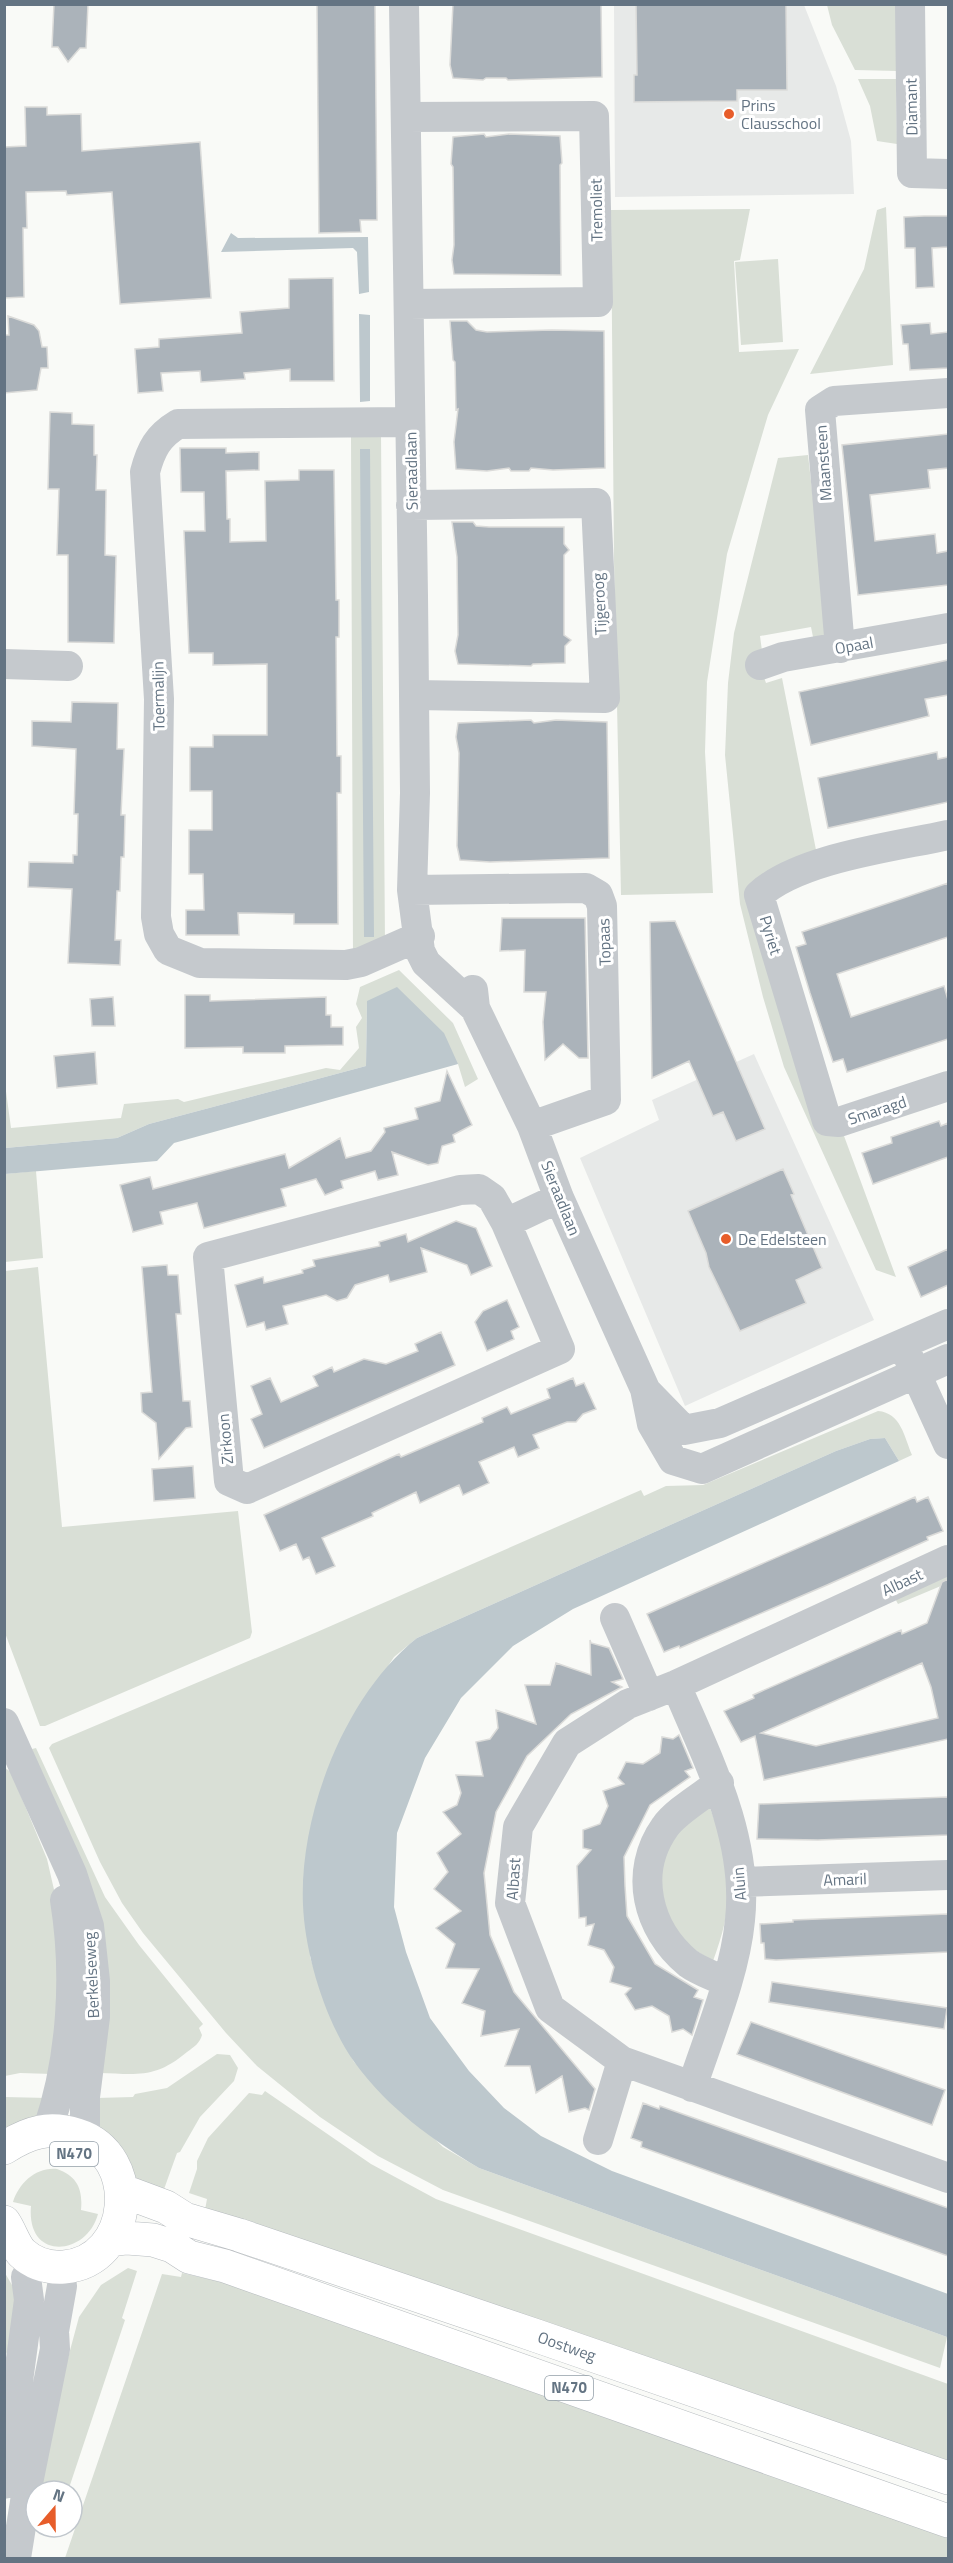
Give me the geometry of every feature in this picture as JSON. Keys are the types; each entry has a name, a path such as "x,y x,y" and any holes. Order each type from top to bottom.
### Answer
{"main road":[{"name":"N470","path":"4,2148 24,2136 45,2139 85,2137 111,2161 122,2200 107,2201 97,2173 82,2158 60,2149 45,2139"},
{"name":"N470","path":"4,2171 45,2139"},
{"name":"Oostweg","path":"122,2200 166,2207 185,2219 427,2298 948,2478"},
{"path":"15,2269 39,2283 70,2279 91,2280 113,2252 122,2200"},
{"path":"4,2222 20,2251 30,2260 70,2279"},
{"name":"N470","path":"113,2252 128,2238 153,2240 172,2246 189,2258 225,2266 948,2521"}],"street":[{"name":"Sieraadlaan","path":"404,4 414,695 412,890 420,936 420,951 426,963 475,1008 532,1126 559,1198 645,1389 652,1424 674,1460 702,1469 948,1359"},
{"name":"Diamant","path":"909,4 912,173 948,174"},
{"name":"Tremoliet","path":"406,117 594,116 598,302 409,304"},
{"name":"Maansteen","path":"840,648 820,410 834,401 948,393"},
{"name":"Toermalijn","path":"410,422 178,424 165,432 150,450 145,472 158,667 156,917 159,934 168,950 200,963 346,965 361,962 420,936"},
{"name":"Tijgeroog","path":"411,505 596,503 605,698 414,695"},
{"name":"Opaal","path":"760,665 783,657 948,628"},
{"path":"4,664 68,666"},
{"name":"Pyriet","path":"822,1099 759,895 773,881 825,862 948,835"},
{"name":"Topaas","path":"412,890 586,888 598,895 603,906 606,1100 532,1126"},
{"name":"Smaragd","path":"822,1099 827,1121 839,1122 948,1086"},
{"name":"Zirkoon","path":"479,1189 492,1198 506,1223 560,1349 247,1489 230,1481 208,1257 460,1190 479,1189"},
{"path":"506,1223 559,1198"},
{"path":"948,1324 902,1344 948,1444"},
{"name":"Sieraadlaan","path":"645,1389 684,1430 720,1423 902,1344"},
{"name":"Albast","path":"948,1560 628,1704 567,1743 518,1827 510,1903 550,2008 622,2061 948,2178"},
{"name":"Aluin","path":"615,1618 663,1690 719,1783 741,1882 740,1921 726,1982 692,2087"},
{"name":"Berkelseweg","path":"4,1723 72,1874 89,1926 95,2017 85,2097 85,2137"},
{"path":"719,1783 666,1825 652,1851 646,1884 651,1912 666,1940 690,1964 726,1982"},
{"name":"Berkelseweg","path":"45,2139 64,2063 70,1977 66,1904 47,1822"},
{"name":"Amaril","path":"741,1882 948,1875"},
{"path":"598,2140 622,2061"},
{"path":"4,2484 28,2300 15,2269"},
{"path":"16,2559 28,2483 56,2349 54,2331 70,2279"}],"shaded area":[{"name":"Prins Clausschool","path":"614,5 804,5 836,86 851,141 854,194 615,197"},
{"path":"827,5 897,5 898,71 855,70 832,25"},
{"path":"858,79 896,79 897,144 877,141 870,106"},
{"path":"886,207 893,365 810,374 864,269 877,210"},
{"path":"750,209 740,260 734,261 739,352 799,349 768,415 727,554 707,682 705,752 713,893 621,895 614,561 611,210"},
{"path":"231,233 238,238 368,237 369,292 359,294 357,252 353,248 221,252"},
{"path":"778,259 783,342 741,345 735,262"},
{"path":"359,314 370,315 370,401 360,402"},
{"path":"381,434 385,943 353,955 351,436"},
{"path":"360,449 370,449 374,937 364,937"},
{"path":"808,455 828,630 823,638 814,642 811,627 760,636 762,651 758,660 766,683 782,678 818,860 753,889 896,1277 876,1270 784,1067 763,997 740,904 725,755 728,683 734,633 778,458"},
{"path":"399,970 453,1023 478,1079 465,1087 458,1064 367,1001 366,1066 149,1124 117,1138 5,1148 5,1084 11,1128 121,1118 124,1104 178,1099 184,1102 326,1068 340,1070 359,1048 356,1027 362,1018 356,1004 360,987"},
{"path":"397,987 444,1033 458,1064 174,1143 157,1161 5,1174 5,1148 117,1138 149,1124 366,1066 367,1001"},
{"name":"De Edelsteen","path":"754,1054 874,1320 685,1406 580,1158 659,1120 652,1100"},
{"path":"36,1171 43,1258 5,1262 5,1174"},
{"path":"38,1267 62,1527 238,1511 252,1632 250,1638 45,1726 40,1726 5,1633 5,1271"},
{"path":"878,1411 892,1416 897,1421 912,1455 899,1461 885,1438 870,1439 836,1451 417,1638 394,1657 347,1728 310,1957 328,2011 354,2062 443,2147 479,2168 947,2337 940,2368 443,2190 378,2156 320,2117 257,2066 226,2033 143,1933 122,1903 100,1862 49,1748 52,1744 317,1632 641,1490 644,1496 666,1486 703,1485"},
{"path":"885,1438 899,1461 573,1609 513,1646 461,1698 425,1758 397,1833 394,1907 406,1952 430,2018 469,2071 504,2108 541,2136 612,2171 948,2294 947,2337 479,2168 444,2146 396,2109 368,2079 345,2047 326,2009 319,1988 308,1945 303,1905 304,1870 309,1833 318,1796 332,1759 348,1724 368,1691 391,1662 417,1638 836,1451 870,1439"},
{"path":"948,1569 948,1583 898,1604 892,1593"},
{"path":"36,1748 105,1897 139,1945 203,2024 199,2028 202,2035 196,2045 176,2061 155,2071 135,2074 99,2073 100,2061 32,1749"},
{"path":"5,1768 11,1772 47,1859 63,1929 52,2074 20,2073 5,2076"},
{"path":"709,1805 721,1838 729,1872 729,1897 725,1923 713,1961 680,1941 659,1905 658,1864 674,1829"},
{"path":"217,2054 230,2055 238,2068 234,2081 200,2117 180,2152 177,2153 163,2192 138,2184 98,2130 96,2098 133,2097 135,2094 167,2088"},
{"path":"265,2091 371,2164 436,2199 948,2384 948,2465 205,2210 207,2199 189,2193 197,2169 197,2161 208,2138 249,2093 262,2095"},
{"path":"5,2097 48,2098 37,2115 5,2136"},
{"path":"57,2169 69,2175 77,2184 81,2196 81,2210 98,2214 92,2228 82,2238 71,2245 58,2247 47,2244 38,2237 32,2224 31,2206 13,2202 19,2189 29,2178 42,2171"},
{"path":"128,2268 137,2271 122,2318 125,2320 72,2479 42,2479 65,2369 79,2317 101,2285"},
{"path":"5,2273 16,2292 8,2350 5,2356"},
{"path":"182,2273 265,2292 948,2533 948,2558 65,2558 71,2539 84,2539 84,2502 162,2274 181,2277"}],"building":[{"path":"54,4 88,4 86,48 80,48 68,62 58,47 52,47"},
{"path":"317,4 375,4 377,220 360,220 361,232 319,233"},
{"path":"453,4 601,4 602,77 508,80 506,78 483,80 453,78 450,65"},
{"path":"636,4 786,4 787,90 737,90 737,101 634,102 634,75 637,75"},
{"path":"25,107 47,107 47,115 81,114 82,151 200,142 211,298 120,304 112,192 67,195 66,191 26,192 27,228 23,228 24,297 4,298 5,147 26,146"},
{"path":"484,134 486,137 509,134 560,136 562,163 560,165 561,275 454,274 452,260 454,245 453,167 451,164 453,137"},
{"path":"948,216 948,247 932,248 934,287 916,288 915,248 905,248 904,217"},
{"path":"333,278 334,381 290,381 290,369 244,373 245,379 201,382 200,371 161,373 163,391 138,393 135,349 159,347 159,339 242,333 240,312 289,308 289,279"},
{"path":"8,316 34,325 39,331 42,347 47,347 48,368 41,368 37,390 4,393 4,335 9,335"},
{"path":"450,321 467,321 476,330 487,332 604,331 605,468 553,470 531,468 529,471 511,471 509,468 487,471 456,469 454,442 458,409 456,410 455,362"},
{"path":"930,323 931,334 948,332 948,368 910,370 908,344 903,344 901,325"},
{"path":"50,412 72,413 72,424 94,425 94,455 97,455 96,490 106,490 105,555 116,556 114,643 68,642 68,555 57,555 59,489 48,489"},
{"path":"948,434 948,468 928,470 930,488 870,495 875,541 935,534 937,553 948,551 948,585 858,595 842,445"},
{"path":"180,448 226,448 226,453 259,452 259,470 226,471 230,542 266,541 265,481 299,480 299,470 334,470 336,600 339,600 339,637 336,637 337,756 341,756 341,793 337,793 338,924 294,924 294,914 238,913 239,935 186,935 186,910 204,910 203,874 189,874 189,830 212,830 212,791 190,791 190,747 213,747 213,735 267,735 267,664 213,665 213,653 189,653 184,531 205,531 204,492 181,492"},
{"path":"452,522 473,522 476,526 489,527 564,527 564,544 569,550 564,555 564,635 571,640 565,646 565,663 533,664 531,666 458,664 455,651 458,635 457,557"},
{"path":"948,660 948,695 925,699 929,716 811,745 799,692"},
{"path":"72,702 118,703 117,749 124,749 121,815 125,815 124,857 121,857 120,891 117,891 115,940 121,940 120,965 68,963 72,889 28,887 29,862 73,863 73,855 77,855 78,814 74,814 76,749 32,746 32,721 71,722"},
{"path":"531,720 534,723 556,720 607,722 609,858 490,862 460,860 457,846 459,753 456,737 458,723"},
{"path":"937,752 938,759 948,757 948,802 828,828 818,778"},
{"path":"948,883 948,937 837,974 851,1017 944,986 948,1000 948,1039 847,1072 843,1059 833,1062 810,993 796,947 806,944 802,932"},
{"path":"502,918 585,918 588,1058 579,1058 563,1044 545,1060 543,1022 546,992 524,992 525,950 500,951"},
{"path":"675,921 765,1129 736,1141 723,1112 713,1116 689,1061 652,1078 650,922"},
{"path":"185,995 210,995 210,1001 326,997 326,1015 331,1015 331,1027 343,1027 343,1045 285,1046 285,1053 243,1053 243,1047 185,1048"},
{"path":"113,997 115,1026 92,1026 90,999"},
{"path":"95,1052 97,1084 57,1088 54,1056"},
{"path":"447,1071 472,1125 453,1135 455,1142 442,1146 438,1163 428,1165 392,1152 398,1175 378,1180 375,1171 341,1181 343,1188 325,1195 316,1179 281,1189 286,1206 204,1228 197,1203 160,1212 163,1224 133,1232 120,1185 150,1177 153,1189 285,1154 289,1168 340,1138 346,1158 371,1151 385,1132 384,1128 418,1119 415,1108 440,1101"},
{"path":"939,1121 941,1126 948,1123 948,1157 873,1184 862,1153 892,1143 891,1137"},
{"path":"783,1169 794,1194 791,1195 822,1268 796,1280 806,1303 740,1331 709,1267 706,1253 688,1211"},
{"path":"456,1221 476,1228 492,1266 471,1275 467,1265 421,1248 427,1272 390,1282 388,1275 355,1285 347,1298 337,1301 326,1295 283,1306 288,1324 266,1330 264,1322 247,1327 235,1285 263,1277 264,1283 303,1273 302,1270 315,1266 313,1260 380,1246 379,1242 406,1234 408,1242"},
{"path":"948,1249 948,1285 921,1297 908,1267"},
{"path":"167,1265 168,1275 178,1275 181,1314 176,1314 183,1401 190,1401 192,1427 186,1428 159,1459 156,1423 142,1412 141,1393 152,1392 142,1267"},
{"path":"507,1300 519,1327 511,1331 514,1339 487,1351 475,1322 483,1311"},
{"path":"441,1332 455,1365 264,1448 251,1419 262,1414 251,1386 270,1378 281,1402 318,1386 313,1376 332,1367 334,1372 364,1359 386,1364 418,1351 415,1344"},
{"path":"573,1378 576,1386 584,1383 596,1409 583,1414 576,1422 567,1422 533,1435 539,1448 518,1457 514,1447 479,1462 489,1483 463,1495 459,1485 420,1503 416,1492 372,1513 373,1516 322,1538 335,1566 316,1574 309,1557 303,1560 296,1544 280,1551 264,1515 399,1454 401,1457 483,1422 482,1418 507,1407 511,1414 550,1398 547,1389"},
{"path":"193,1466 195,1498 154,1501 152,1469"},
{"path":"915,1497 917,1502 928,1497 943,1531 927,1537 928,1540 827,1585 680,1648 679,1646 664,1652 647,1614"},
{"path":"948,1579 948,1739 764,1780 755,1736 741,1742 724,1711 754,1698 753,1695 901,1630 902,1634 927,1623 942,1582","holes":["922,1663 931,1687 938,1718 816,1746 761,1733"]},
{"path":"590,1640 591,1643 609,1648 623,1679 612,1682 622,1687 571,1714 527,1756 496,1812 484,1873 490,1935 514,1992 595,2089 589,2110 585,2108 569,2112 562,2076 536,2093 530,2066 505,2066 519,2029 481,2036 485,2011 462,2003 479,1969 446,1968 455,1944 436,1928 461,1911 434,1889 448,1872 437,1853 461,1834 443,1812 457,1805 461,1793 456,1775 483,1776 476,1742 490,1739 498,1728 496,1710 536,1724 525,1685 550,1685 556,1663 591,1675"},
{"path":"679,1735 693,1768 685,1771 690,1777 650,1805 624,1857 625,1886 627,1916 655,1964 698,1990 694,1997 703,2000 692,2035 683,2029 672,2032 669,2016 652,2006 635,2010 625,1994 631,1988 610,1982 614,1967 604,1950 588,1945 594,1924 586,1926 586,1917 579,1918 577,1866 591,1850 583,1848 583,1830 600,1824 608,1806 603,1791 624,1784 618,1778 626,1762 643,1764 660,1753 662,1737 673,1739"},
{"path":"948,1797 948,1835 818,1840 757,1839 759,1804"},
{"path":"948,1914 948,1952 776,1960 765,1959 764,1943 761,1943 760,1924 793,1922 793,1920"},
{"path":"772,1982 947,2008 944,2029 769,2002"},
{"path":"751,2022 945,2090 932,2125 737,2054"},
{"path":"643,2103 659,2109 660,2106 948,2208 948,2256 641,2147 642,2142 631,2138"}],"place":[{"name":"Prins Clausschool","path":"729,114"},
{"name":"De Edelsteen","path":"726,1239"}]}
